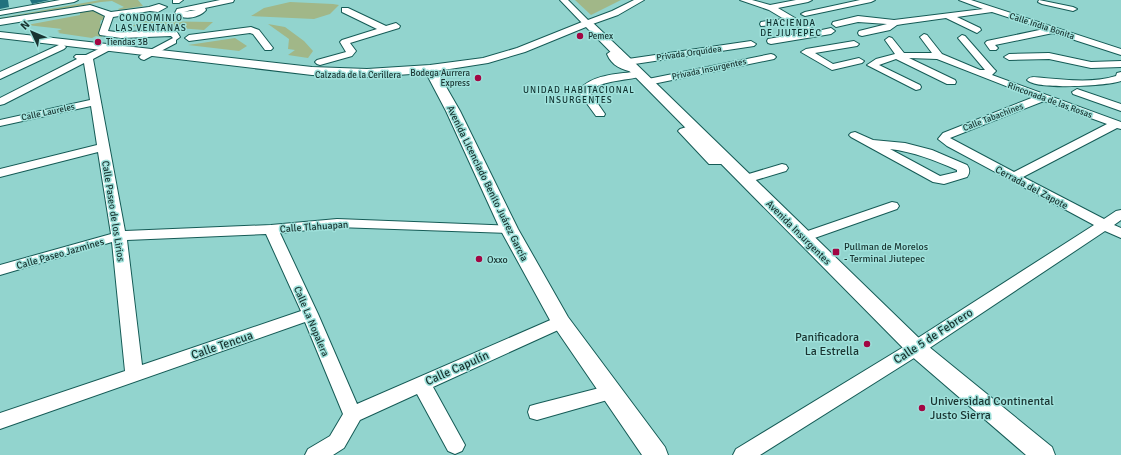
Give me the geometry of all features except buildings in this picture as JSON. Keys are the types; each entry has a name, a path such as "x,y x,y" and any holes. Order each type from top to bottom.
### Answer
{"main road":[{"name":"Avenida Insurgentes","path":"590,25 916,348 1043,455"},
{"name":"Calzada de la Cerillera","path":"168,49 309,75 364,77 431,71 462,70 490,64 533,49 590,25"},
{"path":"0,35 94,52"},
{"path":"0,39 94,52"},
{"name":"Calzada de la Cerillera","path":"94,52 168,49 312,72 395,74"},
{"name":"Avenida Licenciado Benito Juárez García","path":"431,71 453,111 509,229 561,322 656,455"}],"street":[{"path":"0,13 74,0"},
{"path":"177,0 183,9 179,13 190,15 201,11 201,9 197,8 230,0"},
{"name":"Avenida Insurgentes","path":"564,0 590,25"},
{"path":"744,0 771,8 815,34"},
{"path":"752,11 808,0"},
{"path":"805,14 872,0"},
{"name":"Calle India Bonita","path":"963,0 981,6 995,6 1054,30 1121,52"},
{"name":"Calzada de la Cerillera","path":"590,25 643,2"},
{"path":"1042,2 1073,9"},
{"path":"0,22 90,7 110,15 150,9 158,3"},
{"path":"772,40 815,34 862,19 894,23 948,16 995,6"},
{"path":"350,9 385,29"},
{"path":"110,15 103,33 130,36 168,33 174,34 168,49"},
{"path":"948,16 977,30"},
{"path":"764,24 791,20"},
{"path":"214,35 233,23 255,23"},
{"path":"862,33 887,28 894,23"},
{"path":"320,62 349,54 351,51 345,42 396,26"},
{"path":"168,49 214,35 251,30 256,32 268,48"},
{"path":"993,48 990,43 1054,30"},
{"path":"802,36 825,49"},
{"path":"924,36 939,56"},
{"path":"962,38 991,71 988,73 979,74"},
{"path":"889,40 899,56 951,82"},
{"name":"Privada Orquídea","path":"633,68 751,44"},
{"path":"854,44 806,52 832,67 859,61"},
{"path":"0,76 61,47"},
{"path":"0,97 94,52"},
{"path":"0,102 94,52"},
{"name":"Calle Paseo de los Lirios","path":"94,52 96,102 119,236 134,375"},
{"name":"Privada Insurgentes","path":"633,68 771,56"},
{"path":"916,87 872,64 899,56 939,56"},
{"name":"Rinconada de las Rosas","path":"939,56 979,74 1118,125"},
{"path":"1009,57 1055,57 1083,64 1121,64"},
{"path":"1032,80 1045,82 1110,82 1120,78 1121,74 1108,65"},
{"path":"600,114 585,94 584,90 590,84 633,68"},
{"path":"1077,92 1121,108"},
{"name":"Calle Tabachines","path":"944,139 947,135 1044,97"},
{"name":"Calle Laureles","path":"0,123 96,102"},
{"path":"1014,176 1118,125"},
{"path":"855,135 870,143 889,149 937,179 944,180 962,174 963,168"},
{"name":"Cerrada del Zapote","path":"944,139 1121,234"},
{"path":"0,172 104,147"},
{"path":"889,149 905,147 928,153 963,168"},
{"path":"963,168 980,159"},
{"path":"746,179 782,168"},
{"path":"804,237 892,206"},
{"name":"Calle 5 de Febrero","path":"751,453 916,348 1121,214"},
{"name":"Calle Tlahuapan","path":"119,236 271,229 337,223 509,229"},
{"name":"Calle La Nopalera","path":"271,229 310,314 353,414"},
{"name":"Calle Paseo Jazmines","path":"0,270 119,236"},
{"name":"Calle Tencua","path":"0,421 310,314"},
{"name":"Calle Capulín","path":"353,414 561,322"},
{"path":"421,383 455,445"},
{"path":"537,412 612,392"},
{"path":"314,455 337,442 353,414"}],"green space":[{"path":"100,0 138,0 143,6 119,10 118,9 124,7 112,1 101,2 0,20 0,18"},
{"path":"575,0 621,0 591,15"},
{"path":"290,2 339,5 330,14 314,19 251,16 264,8"},
{"path":"93,9 99,11 95,12 108,16 106,20 101,20 100,24 105,24 102,37 96,36 92,38 58,33 60,32 57,31 62,29 27,25 80,15 80,12"},
{"path":"142,21 213,22 204,30 178,28 179,27 154,28 132,26"},
{"path":"268,24 285,27 304,41 313,51 308,58 288,55 295,50 288,49 289,39"},
{"path":"235,38 247,46 239,51 188,45"}],"place":[{"name":"Pemex","path":"580,36"},
{"name":"Tiendas 3B","path":"98,42"},
{"name":"Bodega Aurrera Express","path":"478,78"},
{"name":"Pullman de Morelos - Terminal Jiutepec","path":"836,252"},
{"name":"Oxxo","path":"479,259"},
{"name":"Panificadora La Estrella","path":"867,344"},
{"name":"Universidad Continental Justo Sierra","path":"922,408"}],"district":[{"name":"CONDOMINIO LAS VENTANAS","path":"151,24"},
{"name":"HACIENDA DE JIUTEPEC","path":"791,28"},
{"name":"UNIDAD HABITACIONAL INSURGENTES","path":"579,96"}]}
